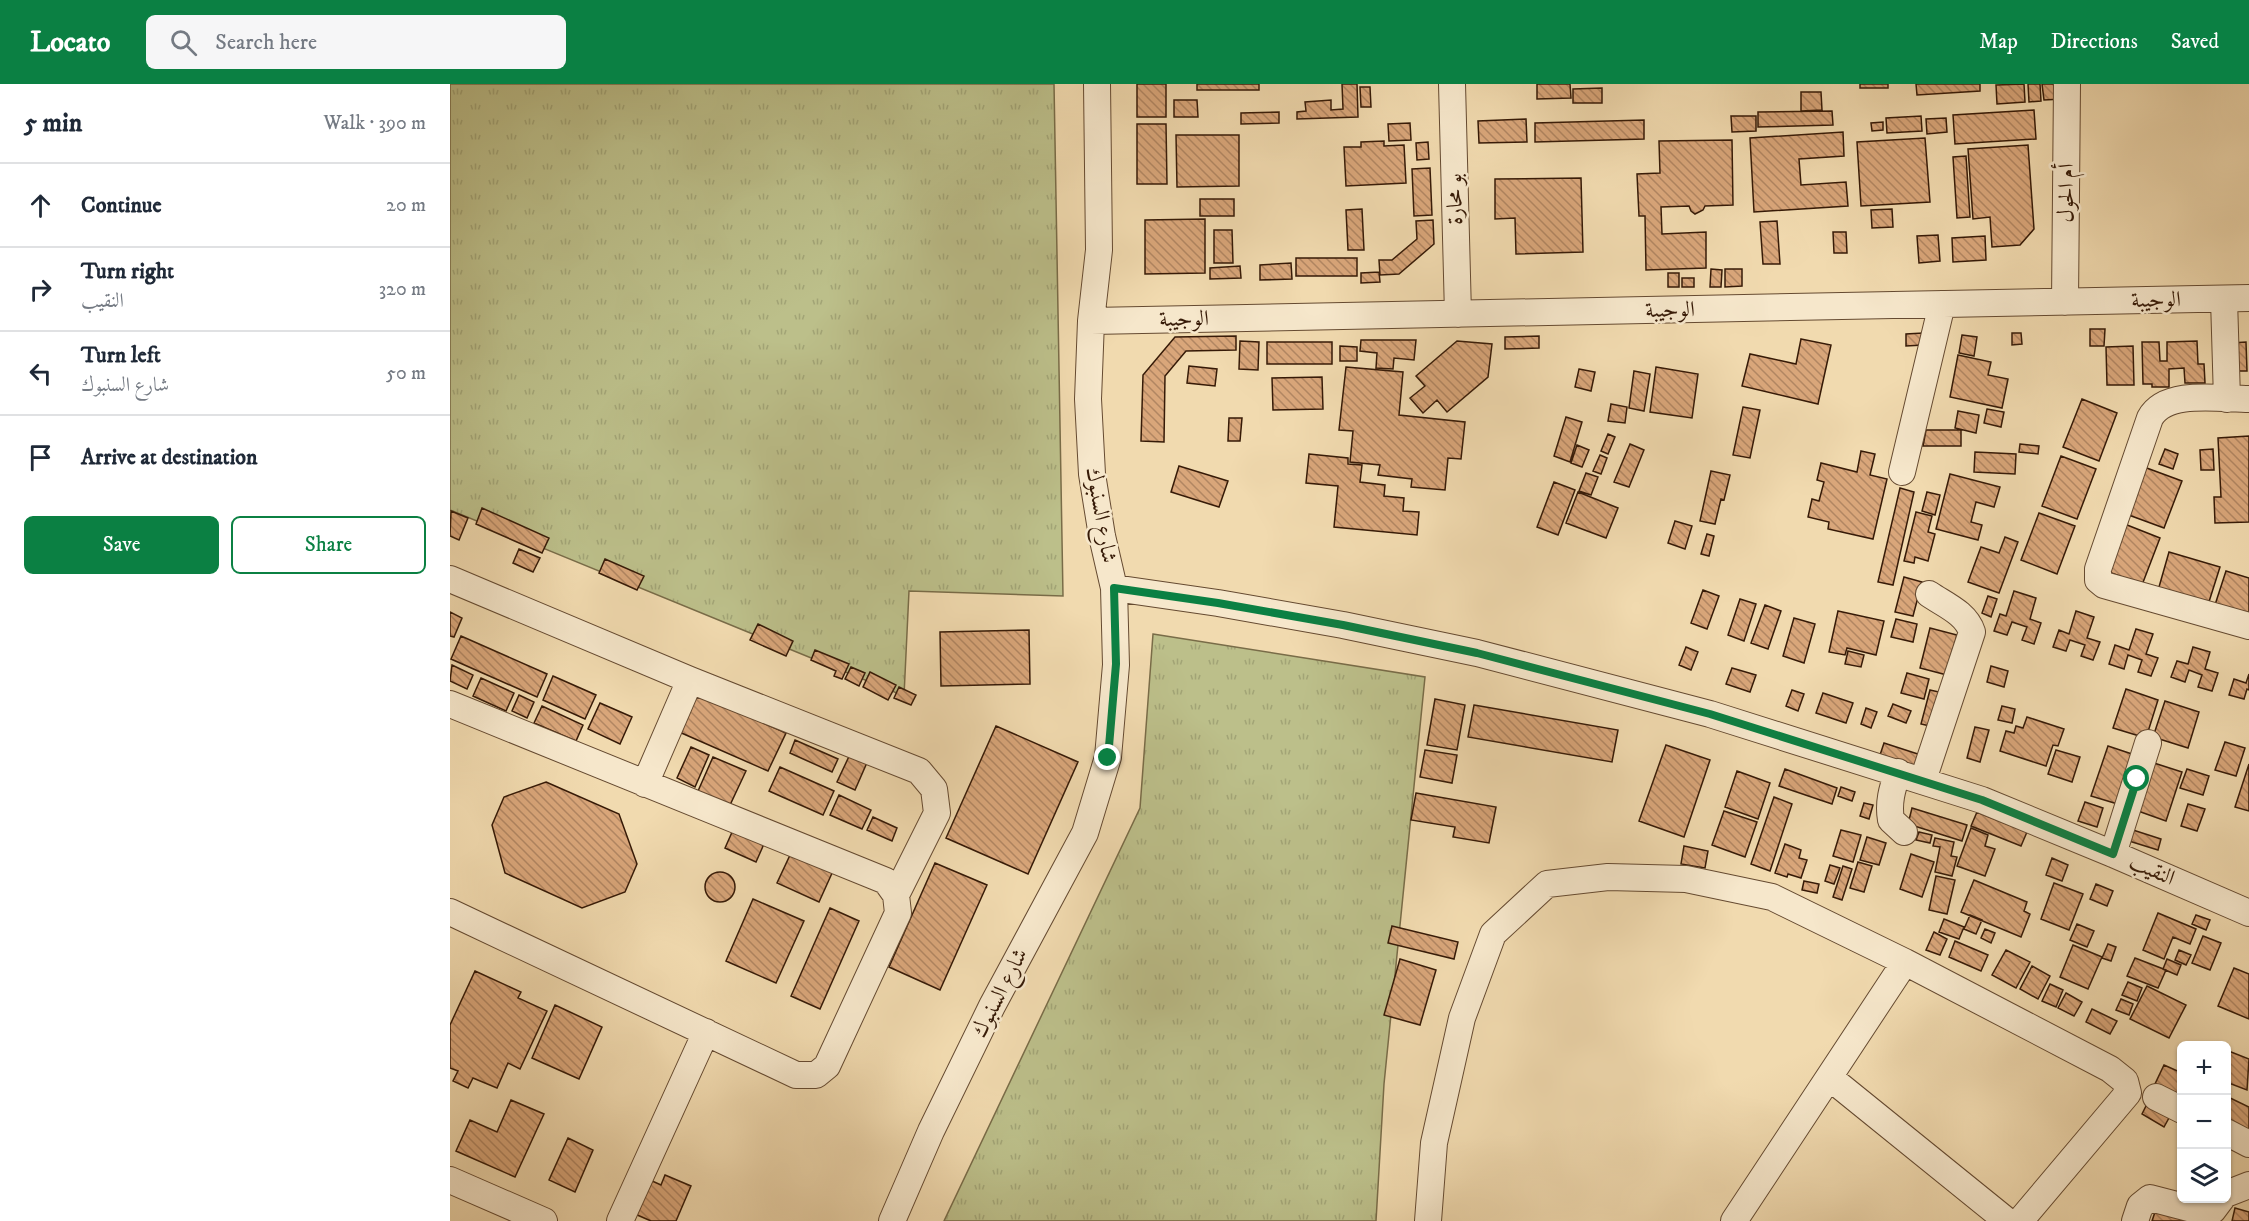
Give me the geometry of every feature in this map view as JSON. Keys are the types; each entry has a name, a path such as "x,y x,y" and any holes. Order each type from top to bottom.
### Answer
{"street":[{"name":"شارع السنبوك","path":"892,1221 931,1131 992,1006 1085,833 1108,758 1116,664 1114,588 1102,536 1092,474 1088,399 1091,321 1099,250 1098,84"},
{"name":"بو محارة","path":"1452,84 1458,314"},
{"name":"أم الحول","path":"2065,302 2067,84"},
{"name":"الوجيبة","path":"1091,321 2236,299"},
{"path":"2236,299 2238,399 2178,398 2156,408 2150,418 2098,569 2098,580 2104,585 2249,626"},
{"path":"1902,472 1942,304"},
{"path":"450,579 690,680 919,771 934,789 937,813 896,895"},
{"name":"النقيب","path":"1114,588 1343,625 1477,653 1710,714 1923,780 2013,812 2249,913"},
{"path":"1923,780 1972,632 1969,623 1960,614 1929,594"},
{"path":"645,784 690,680"},
{"path":"450,704 886,881 896,895 898,913 827,1066 816,1076 796,1075 450,912"},
{"path":"2113,854 2148,743"},
{"path":"1898,772 1891,792 1889,808 1891,820 1904,832"},
{"path":"1428,1221 1434,1143 1462,1018 1493,934 1547,884 1608,877 1686,879 1772,897 1905,962 2110,1069 2125,1081 2128,1093 2020,1221"},
{"path":"1734,1221 1905,962"},
{"path":"620,1221 706,1032"},
{"path":"1829,1077 2007,1221"},
{"path":"2156,1097 2177,1108"},
{"path":"2231,1135 2249,1144"},
{"path":"450,1180 544,1221"},
{"path":"2231,1192 2249,1185"},
{"path":"2135,1221 2140,1206 2150,1198 2204,1212 2213,1210 2218,1203"}],"green space":[{"path":"450,84 1054,84 1063,596 909,591 904,696 450,510"},
{"path":"1153,634 1425,677 1384,1084 1376,1221 944,1221 1140,808"}],"building":[{"path":"1137,84 1166,84 1166,117 1137,117"},
{"path":"1197,84 1259,84 1259,90 1197,90"},
{"path":"1342,84 1357,84 1358,117 1297,119 1297,112 1306,111 1305,102 1331,100 1331,110 1343,109"},
{"path":"1537,84 1570,84 1571,98 1537,99"},
{"path":"1860,84 1888,84 1888,88 1860,88"},
{"path":"1916,84 1980,84 1980,91 1917,95"},
{"path":"2024,84 2025,102 1997,104 1996,85"},
{"path":"2028,84 2040,84 2041,101 2029,102"},
{"path":"2042,84 2061,84 2062,99 2044,100"},
{"path":"1360,87 1370,87 1371,107 1361,107"},
{"path":"1602,88 1602,103 1573,103 1573,89"},
{"path":"1801,92 1821,92 1822,110 1801,111"},
{"path":"1174,100 1197,100 1198,117 1174,117"},
{"path":"2034,110 2036,139 1955,144 1953,115"},
{"path":"1832,111 1833,125 1758,127 1758,112"},
{"path":"1279,112 1279,123 1241,124 1241,113"},
{"path":"1731,116 1756,116 1756,131 1732,132"},
{"path":"1921,116 1922,131 1887,133 1886,118"},
{"path":"1946,118 1947,132 1927,134 1926,119"},
{"path":"1526,119 1527,142 1479,143 1478,121"},
{"path":"1644,120 1644,139 1535,142 1535,123"},
{"path":"1883,122 1883,130 1872,131 1871,123"},
{"path":"1410,123 1411,140 1389,141 1388,124"},
{"path":"1137,124 1166,124 1167,184 1137,184"},
{"path":"1843,132 1844,156 1799,159 1801,185 1846,182 1848,206 1754,212 1750,138"},
{"path":"1176,135 1239,135 1239,186 1177,187"},
{"path":"1925,138 1930,202 1861,206 1857,142"},
{"path":"1732,140 1733,205 1705,206 1703,210 1695,214 1689,206 1661,207 1662,234 1706,232 1706,268 1646,270 1645,216 1639,216 1637,174 1660,173 1659,141"},
{"path":"1384,141 1384,146 1404,145 1406,183 1346,186 1344,147 1361,147 1361,142"},
{"path":"1428,142 1429,159 1417,160 1416,143"},
{"path":"2028,145 2034,229 2020,245 1992,247 1990,217 1973,219 1968,149"},
{"path":"1966,156 1970,217 1957,218 1953,157"},
{"path":"1430,168 1432,215 1414,216 1412,169"},
{"path":"1581,178 1583,252 1516,254 1515,218 1495,219 1495,179"},
{"path":"1200,199 1234,199 1234,216 1200,216"},
{"path":"1362,209 1364,250 1348,250 1346,210"},
{"path":"1892,209 1893,227 1872,228 1871,210"},
{"path":"1205,219 1205,273 1145,274 1145,220"},
{"path":"1433,220 1434,244 1399,274 1380,275 1379,260 1392,260 1417,239 1416,221"},
{"path":"1777,221 1780,264 1763,264 1760,222"},
{"path":"1214,230 1232,230 1233,263 1214,263"},
{"path":"1833,232 1846,232 1847,253 1834,253"},
{"path":"1938,235 1940,261 1919,263 1917,236"},
{"path":"1985,236 1986,260 1953,262 1952,238"},
{"path":"1296,258 1357,258 1357,276 1296,276"},
{"path":"1291,263 1292,279 1260,280 1260,265"},
{"path":"1240,266 1241,278 1210,279 1210,268"},
{"path":"1711,269 1722,270 1721,287 1710,287"},
{"path":"1725,269 1742,269 1742,286 1725,287"},
{"path":"1379,272 1380,282 1361,283 1361,273"},
{"path":"1668,273 1679,273 1679,287 1668,287"},
{"path":"1682,278 1694,278 1694,287 1682,287"},
{"path":"2090,329 2105,329 2104,346 2090,346"},
{"path":"1923,333 1923,345 1906,346 1906,334"},
{"path":"2012,333 2021,333 2022,344 2012,345"},
{"path":"1962,335 1977,337 1974,356 1959,353"},
{"path":"1236,336 1236,350 1186,351 1165,376 1164,442 1141,441 1143,375 1175,337"},
{"path":"1539,336 1539,348 1505,349 1505,337"},
{"path":"1801,339 1831,345 1818,404 1742,386 1750,354 1796,364"},
{"path":"1361,340 1416,340 1414,360 1394,358 1393,369 1376,368 1377,353 1360,351"},
{"path":"1240,341 1259,342 1258,370 1239,369"},
{"path":"1457,341 1492,344 1488,377 1447,412 1437,400 1423,413 1410,398 1425,386 1416,376"},
{"path":"2197,341 2198,364 2204,364 2205,383 2185,383 2184,368 2169,369 2169,387 2152,387 2152,384 2143,384 2142,342 2159,342 2160,361 2167,361 2167,342"},
{"path":"1267,342 1332,342 1332,364 1267,364"},
{"path":"2246,342 2247,371 2232,371 2231,343"},
{"path":"1340,346 1357,347 1357,361 1340,361"},
{"path":"2133,346 2134,385 2107,385 2106,347"},
{"path":"1958,355 1991,362 1988,375 2008,379 2002,408 1950,397"},
{"path":"1189,366 1217,369 1215,386 1187,383"},
{"path":"1346,367 1403,372 1399,415 1465,422 1461,459 1448,458 1445,490 1411,487 1412,479 1378,475 1380,465 1350,462 1353,431 1339,430"},
{"path":"1656,367 1698,374 1692,418 1650,412"},
{"path":"1579,369 1595,372 1591,391 1575,387"},
{"path":"1634,371 1650,374 1644,411 1629,408"},
{"path":"1322,377 1323,409 1273,410 1272,378"},
{"path":"2082,399 2117,413 2099,461 2063,447"},
{"path":"1611,404 1627,407 1625,423 1608,421"},
{"path":"1743,407 1760,410 1750,458 1733,455"},
{"path":"1987,409 2004,412 2001,427 1984,423"},
{"path":"1958,411 1979,415 1976,433 1955,428"},
{"path":"1566,417 1582,422 1570,462 1554,456"},
{"path":"1229,418 1242,418 1240,441 1228,441"},
{"path":"1926,430 1961,430 1961,446 1923,446"},
{"path":"1608,434 1615,437 1608,454 1601,451"},
{"path":"2249,436 2249,522 2215,523 2214,497 2221,497 2218,438"},
{"path":"1630,444 1644,450 1629,487 1614,482"},
{"path":"2020,444 2039,446 2038,454 2019,452"},
{"path":"1577,445 1589,450 1582,467 1571,463"},
{"path":"2165,449 2178,454 2173,469 2159,464"},
{"path":"2213,449 2214,470 2201,470 2200,450"},
{"path":"1861,451 1875,454 1870,475 1887,479 1873,539 1828,529 1829,522 1808,517 1812,499 1819,501 1824,482 1817,480 1821,463 1857,472"},
{"path":"1975,452 2016,454 2015,474 1974,472"},
{"path":"1309,454 1348,458 1348,464 1362,465 1360,482 1385,485 1384,496 1404,498 1403,511 1419,512 1417,535 1334,527 1338,486 1306,483"},
{"path":"1600,455 1607,458 1601,474 1593,471"},
{"path":"2061,456 2096,469 2077,519 2042,506"},
{"path":"1179,466 1228,481 1219,507 1171,492"},
{"path":"2144,467 2182,481 2164,528 2126,514"},
{"path":"1711,471 1730,475 1715,524 1700,521"},
{"path":"1586,473 1598,477 1591,495 1579,491"},
{"path":"1950,474 2000,487 1994,507 1976,502 1971,522 1982,525 1978,540 1936,529"},
{"path":"1554,482 1575,490 1558,535 1537,527"},
{"path":"1900,488 1914,492 1893,585 1878,582"},
{"path":"1578,492 1618,508 1606,538 1566,523"},
{"path":"1927,492 1940,495 1935,515 1922,511"},
{"path":"482,508 549,538 542,553 476,524"},
{"path":"451,511 468,518 459,540 450,536"},
{"path":"1916,512 1932,516 1928,532 1935,534 1928,561 1915,557 1914,563 1904,561"},
{"path":"2039,513 2075,526 2057,574 2021,560"},
{"path":"1675,521 1692,526 1685,549 1668,543"},
{"path":"2122,523 2160,538 2142,585 2104,570"},
{"path":"1707,534 1714,536 1709,556 1701,554"},
{"path":"2005,537 2018,542 1999,593 1968,582 1981,547 1999,553"},
{"path":"519,549 540,558 533,572 513,563"},
{"path":"2169,552 2220,567 2207,608 2157,594"},
{"path":"605,559 644,576 637,590 599,573"},
{"path":"2226,571 2249,578 2249,622 2213,611"},
{"path":"1904,577 1922,582 1913,616 1895,612"},
{"path":"1703,590 1719,596 1707,629 1691,623"},
{"path":"2014,591 2036,598 2030,619 2041,623 2034,644 2022,640 2027,627 2012,622 2007,635 1994,631 2000,614 2006,616"},
{"path":"1988,596 1997,599 1991,617 1982,613"},
{"path":"1740,599 1756,604 1744,641 1728,635"},
{"path":"1765,605 1781,611 1768,649 1751,643"},
{"path":"1838,611 1884,621 1876,655 1847,648 1845,655 1829,652"},
{"path":"2076,611 2094,617 2087,638 2100,642 2093,660 2081,656 2085,645 2070,640 2066,651 2053,647 2059,630 2069,634"},
{"path":"450,612 462,618 454,637 450,636"},
{"path":"1794,618 1815,624 1804,663 1783,656"},
{"path":"1896,619 1917,624 1913,642 1891,637"},
{"path":"758,624 793,641 786,656 750,640"},
{"path":"1930,628 1957,635 1947,675 1920,668"},
{"path":"2136,629 2153,634 2146,654 2158,658 2151,676 2138,672 2142,660 2128,655 2124,669 2109,664 2115,645 2129,650"},
{"path":"1029,630 1030,684 941,686 940,632"},
{"path":"461,636 547,674 537,697 451,659"},
{"path":"1686,647 1698,652 1691,670 1679,665"},
{"path":"2193,647 2210,652 2205,669 2218,673 2212,691 2198,687 2202,675 2189,670 2185,682 2171,677 2177,661 2188,664"},
{"path":"815,650 849,664 842,679 834,676 836,671 811,660"},
{"path":"1848,651 1864,655 1861,667 1845,664"},
{"path":"452,665 473,675 467,689 450,681"},
{"path":"1991,666 2008,671 2004,687 1987,682"},
{"path":"851,667 865,673 859,686 845,679"},
{"path":"1732,668 1756,675 1750,692 1726,684"},
{"path":"870,672 896,685 888,700 863,687"},
{"path":"1907,673 1929,679 1924,699 1901,693"},
{"path":"2249,674 2249,690 2247,689 2244,699 2229,695 2234,679 2246,683"},
{"path":"553,676 596,695 585,719 543,700"},
{"path":"481,678 514,693 506,711 473,696"},
{"path":"899,687 916,695 911,705 894,698"},
{"path":"2126,689 2158,700 2146,738 2113,728"},
{"path":"1792,690 1804,694 1798,711 1786,706"},
{"path":"1930,690 1939,692 1930,726 1921,724"},
{"path":"694,692 786,733 768,771 677,731"},
{"path":"1823,693 1853,703 1846,723 1816,713"},
{"path":"519,695 534,702 527,718 512,711"},
{"path":"1435,699 1465,705 1457,750 1427,745"},
{"path":"2165,701 2199,712 2188,748 2153,737"},
{"path":"600,703 632,717 620,744 588,729"},
{"path":"1893,704 1911,711 1906,723 1888,716"},
{"path":"1474,705 1618,730 1612,762 1468,737"},
{"path":"542,706 583,725 576,741 534,723"},
{"path":"2002,706 2015,709 2012,723 1998,720"},
{"path":"1866,708 1877,712 1871,728 1861,724"},
{"path":"2027,717 2064,729 2058,746 2053,745 2046,766 2000,751 2006,731 2014,733 2016,726 2023,728"},
{"path":"996,726 1078,762 1028,874 946,838"},
{"path":"1975,727 1989,730 1980,762 1967,758"},
{"path":"795,740 838,759 832,772 790,753"},
{"path":"2225,742 2245,748 2236,776 2215,770"},
{"path":"1884,743 1924,756 1920,769 1880,755"},
{"path":"1666,745 1710,760 1684,837 1639,821"},
{"path":"2108,746 2138,756 2121,805 2091,796"},
{"path":"691,747 709,755 695,787 677,778"},
{"path":"852,750 869,758 855,790 837,782"},
{"path":"1425,750 1457,755 1452,783 1420,777"},
{"path":"2056,750 2080,757 2072,782 2048,774"},
{"path":"713,757 746,771 730,805 698,791"},
{"path":"2154,763 2182,772 2166,821 2138,811"},
{"path":"2249,764 2249,811 2235,807"},
{"path":"780,767 834,791 823,815 769,791"},
{"path":"1785,769 1837,788 1832,804 1779,786"},
{"path":"2187,769 2209,776 2203,795 2180,788"},
{"path":"1737,771 1770,783 1758,819 1725,807"},
{"path":"546,782 619,814 637,864 625,892 582,908 505,873 492,825 504,797"},
{"path":"1841,787 1855,792 1852,801 1838,796"},
{"path":"1416,793 1496,807 1489,843 1453,837 1455,827 1411,820"},
{"path":"839,795 871,810 862,829 830,815"},
{"path":"1774,797 1792,804 1770,871 1751,864"},
{"path":"2085,802 2103,808 2097,827 2078,821"},
{"path":"1864,803 1873,805 1869,819 1860,816"},
{"path":"2188,804 2205,809 2197,831 2181,826"},
{"path":"1912,808 1967,825 1962,841 1908,824"},
{"path":"1724,811 1757,822 1745,857 1712,845"},
{"path":"1977,812 2027,832 2021,846 1971,826"},
{"path":"873,817 897,828 892,841 867,830"},
{"path":"1971,828 1988,835 1985,846 1995,849 1985,876 1957,866"},
{"path":"733,830 764,844 756,862 725,848"},
{"path":"1841,830 1861,835 1853,862 1833,856"},
{"path":"2133,830 2161,839 2158,850 2129,841"},
{"path":"1919,832 1932,835 1930,843 1916,840"},
{"path":"1867,837 1886,843 1879,865 1860,860"},
{"path":"1935,838 1954,842 1951,856 1957,857 1952,876 1935,872 1940,847 1933,846"},
{"path":"1785,844 1801,850 1799,858 1807,860 1801,878 1775,873"},
{"path":"1684,846 1708,851 1705,868 1681,864"},
{"path":"791,853 833,871 819,902 777,883"},
{"path":"1911,854 1934,862 1922,897 1900,889"},
{"path":"2052,858 2068,865 2062,881 2046,875"},
{"path":"1858,862 1872,866 1864,892 1850,888"},
{"path":"935,863 987,885 940,990 889,967"},
{"path":"1830,865 1840,868 1834,884 1825,881"},
{"path":"1843,866 1852,869 1842,900 1833,897"},
{"path":"720,872 731,876 735,887 731,898 720,902 709,898 705,887 709,876"},
{"path":"1936,876 1955,880 1947,914 1929,910"},
{"path":"1974,880 2027,902 2024,911 2030,914 2021,937 1961,912"},
{"path":"1804,881 1819,884 1817,893 1802,890"},
{"path":"2054,883 2083,894 2069,930 2041,919"},
{"path":"2096,884 2113,891 2107,906 2090,899"},
{"path":"753,899 804,921 776,983 726,961"},
{"path":"830,908 859,921 820,1009 791,996"},
{"path":"2158,913 2196,929 2190,944 2173,937 2164,959 2143,950"},
{"path":"1970,915 1982,920 1976,934 1964,929"},
{"path":"2196,915 2210,920 2206,930 2192,924"},
{"path":"1944,919 1964,927 1959,939 1939,932"},
{"path":"2077,924 2094,931 2087,947 2070,940"},
{"path":"1392,926 1458,942 1454,959 1388,943"},
{"path":"1985,929 1995,933 1991,943 1981,938"},
{"path":"1934,932 1947,939 1940,955 1926,950"},
{"path":"2203,936 2221,943 2210,970 2192,963"},
{"path":"1955,941 1988,955 1981,971 1949,957"},
{"path":"2108,944 2116,947 2111,961 2102,958"},
{"path":"2073,945 2102,957 2088,989 2060,977"},
{"path":"2006,950 2030,962 2016,988 1992,975"},
{"path":"2179,950 2191,955 2186,965 2175,960"},
{"path":"2135,958 2166,970 2158,988 2127,976"},
{"path":"1400,959 1436,970 1420,1025 1384,1015"},
{"path":"2167,959 2181,965 2177,975 2163,969"},
{"path":"2032,966 2050,976 2038,999 2020,989"},
{"path":"2234,968 2249,974 2249,1019 2218,1006"},
{"path":"475,971 521,992 518,998 547,1011 520,1069 508,1063 497,1088 473,1078 468,1088 453,1081 458,1071 450,1068 450,1025"},
{"path":"2128,982 2142,988 2137,1001 2122,995"},
{"path":"2050,984 2063,990 2056,1007 2042,1001"},
{"path":"2147,986 2186,1005 2169,1038 2130,1019"},
{"path":"2066,993 2082,1002 2074,1016 2058,1008"},
{"path":"2121,999 2133,1004 2129,1015 2116,1010"},
{"path":"555,1005 602,1027 579,1079 532,1058"},
{"path":"2092,1009 2117,1021 2110,1034 2086,1022"},
{"path":"2231,1052 2249,1059 2247,1090 2231,1084"},
{"path":"2164,1065 2177,1071 2177,1095 2155,1084"},
{"path":"2231,1098 2249,1107 2249,1130 2231,1121"},
{"path":"511,1100 544,1114 515,1177 456,1151 470,1120 497,1132"},
{"path":"2147,1104 2170,1116 2164,1127 2142,1114"},
{"path":"568,1138 593,1150 575,1192 549,1180"},
{"path":"665,1175 691,1186 676,1221 651,1221 635,1214 650,1180 661,1185"},
{"path":"2157,1206 2203,1221 2152,1221"},
{"path":"2235,1208 2249,1212 2249,1221 2232,1221"}],"route":[{"path":"1108,758 1116,664 1114,588 1343,625 1477,653 1710,714 1982,800 2113,854 2137,779"}]}
